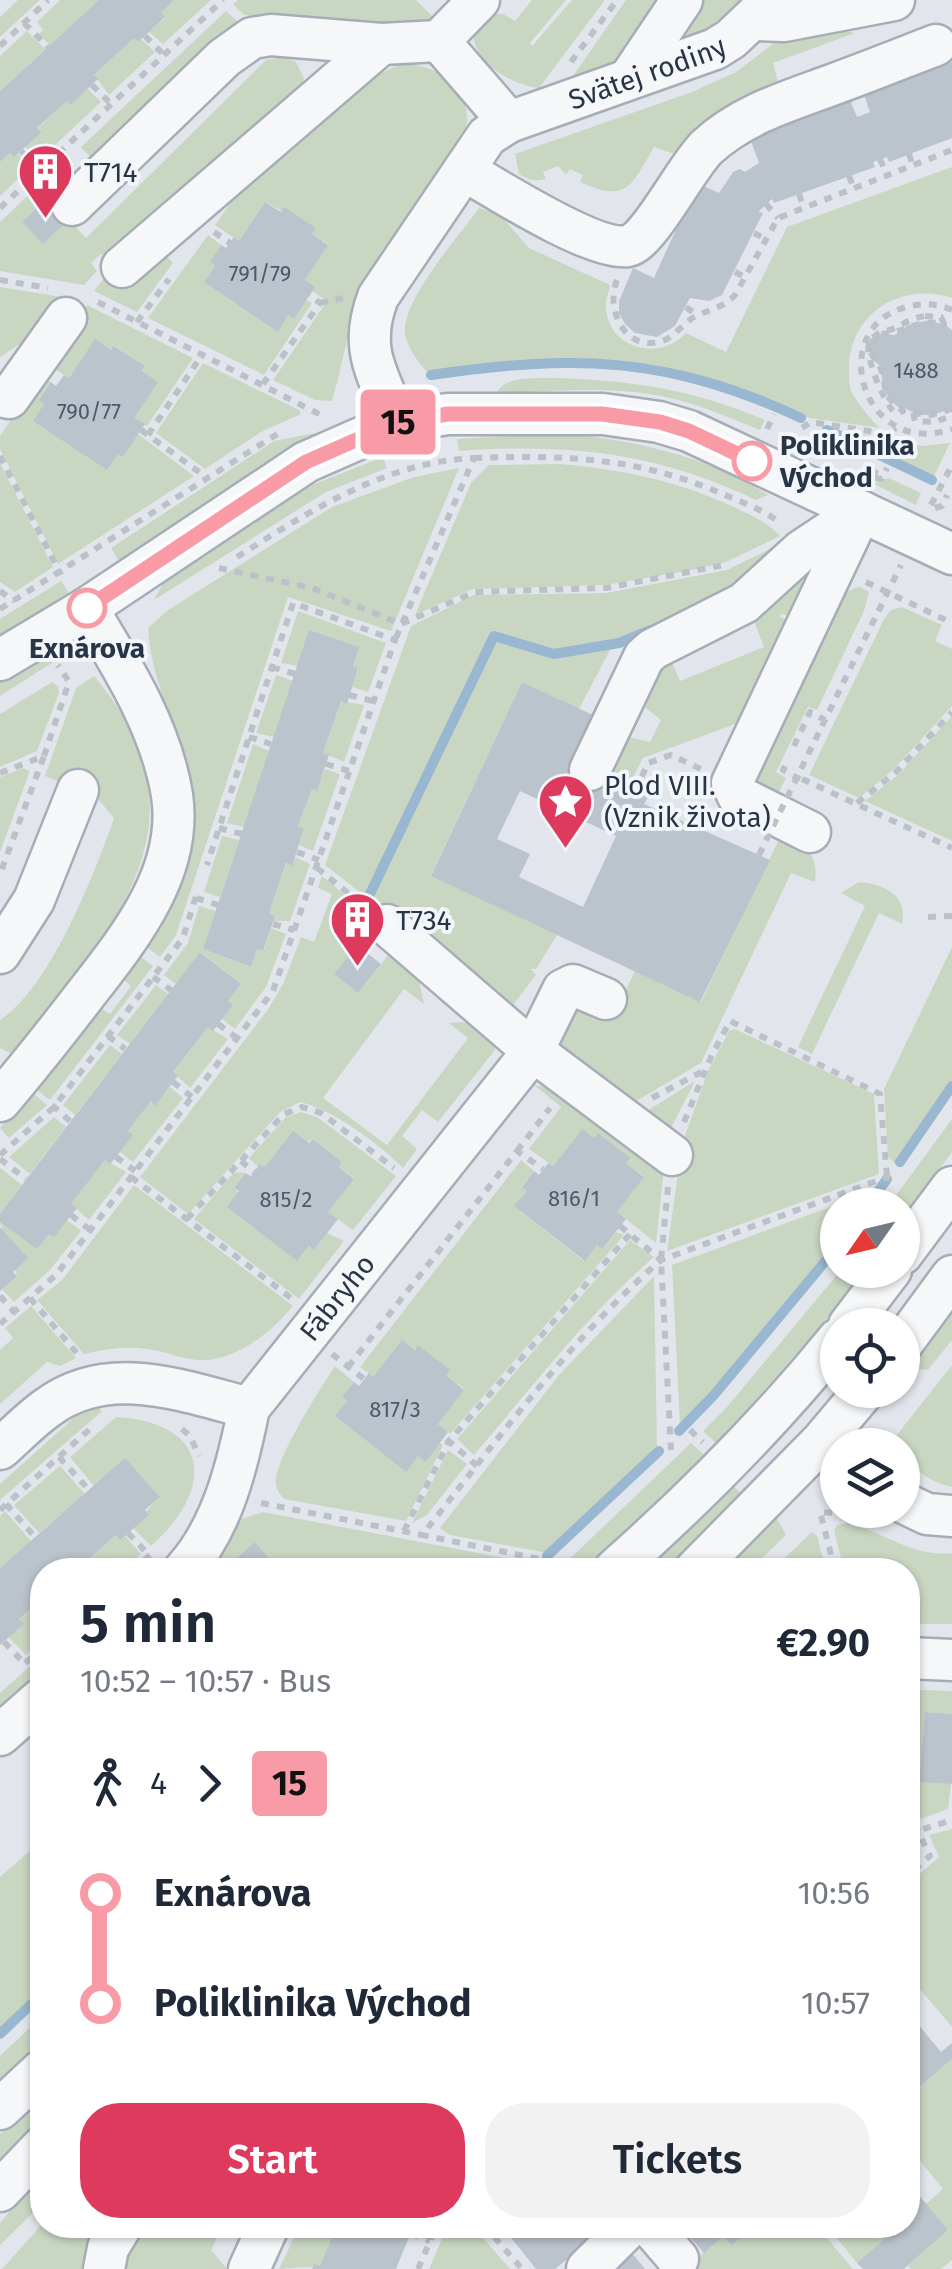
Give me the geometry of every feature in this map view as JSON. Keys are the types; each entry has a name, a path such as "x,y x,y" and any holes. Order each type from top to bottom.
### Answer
{"street":[{"path":"72,205 224,58 252,38 271,35 381,44 439,41 478,0"},
{"path":"630,79 682,0"},
{"path":"762,10 784,21 894,0"},
{"name":"Svätej rodiny","path":"509,122 715,50 762,10"},
{"path":"397,422 370,355 370,318 378,297 487,136 509,122 439,41"},
{"path":"122,266 381,44"},
{"path":"464,170 582,235 624,248 636,245 692,162 727,130 757,112 936,45"},
{"path":"3,402 71,303"},
{"path":"0,660 306,462 397,422 448,414 602,414 660,422 869,488 927,513 952,554"},
{"path":"810,832 738,796 732,783 818,559 869,488"},
{"path":"590,770 644,657 818,559"},
{"path":"0,1101 130,935 155,891 172,835 173,800 155,732 85,608"},
{"path":"0,953 34,900 78,790"},
{"path":"387,925 533,1051 672,1155"},
{"name":"Fábryho","path":"165,1556 216,1521 240,1452 249,1408 533,1051 567,986 606,999"},
{"path":"920,1230 952,1187"},
{"path":"920,1320 952,1276"},
{"path":"862,1308 877,1288"},
{"path":"627,1558 784,1406 820,1361"},
{"path":"0,1450 48,1407 103,1382 132,1382 179,1390 249,1408"},
{"path":"784,1406 820,1439"},
{"path":"708,1558 820,1457"},
{"path":"920,1511 952,1516"},
{"path":"920,1659 952,1660"},
{"path":"0,1735 30,1687"},
{"path":"0,2109 30,2081"},
{"path":"0,2192 30,2160"},
{"path":"104,2269 114,2238"},
{"path":"249,2269 263,2238"},
{"path":"587,2269 617,2238"},
{"path":"660,2238 678,2260"}],"path":[{"path":"0,46 48,0"},
{"path":"0,208 224,2"},
{"path":"24,23 48,47"},
{"path":"145,36 164,55"},
{"path":"92,85 111,104"},
{"path":"624,248 625,260 614,288 613,308 618,324 630,336 644,342 662,341 697,315 725,306 778,218 913,166 951,146"},
{"path":"21,151 40,170"},
{"path":"909,154 913,166"},
{"path":"880,160 886,176"},
{"path":"849,176 854,189"},
{"path":"799,194 804,208"},
{"path":"766,204 778,218"},
{"path":"754,233 766,239"},
{"path":"219,236 230,243"},
{"path":"735,272 745,277"},
{"path":"0,280 138,322 263,384 412,468"},
{"path":"263,384 320,303 310,295"},
{"path":"952,310 920,304 899,309 882,320 868,337 861,357 861,378 867,398 879,415 896,428 931,434 952,429"},
{"path":"138,322 148,307"},
{"path":"686,307 697,315"},
{"path":"941,317 944,324 926,321 908,325 895,335 880,334 870,344 887,397 903,411 895,413 884,400 868,353 869,344 877,334 890,332 911,318 941,317"},
{"path":"202,355 144,432 206,476"},
{"path":"952,413 925,423 915,421 912,415 938,415 952,413"},
{"path":"802,428 811,422 888,434 896,428"},
{"path":"0,456 85,608 44,676"},
{"path":"0,1324 56,1275 273,991 401,624 474,458"},
{"path":"202,578 328,500 412,468 474,458 589,458 655,469 702,484 768,514 818,559 952,623"},
{"path":"869,488 883,466"},
{"path":"760,855 952,466"},
{"path":"219,568 312,588 401,624 475,592 606,588 699,572 743,557"},
{"path":"26,1179 0,1157 54,1107 183,938 294,602 395,640"},
{"path":"272,667 295,674"},
{"path":"349,695 374,701"},
{"path":"810,712 824,722"},
{"path":"857,803 896,772 952,712"},
{"path":"249,737 271,744"},
{"path":"635,791 648,762 671,755"},
{"path":"0,773 44,756 0,874"},
{"path":"326,764 349,770"},
{"path":"802,779 952,848"},
{"path":"219,828 242,834"},
{"path":"296,852 318,864 387,925"},
{"path":"196,898 218,905"},
{"path":"928,916 952,916"},
{"path":"272,924 294,930"},
{"path":"153,977 171,990"},
{"path":"730,1021 851,1076 880,1094 887,1177"},
{"path":"218,1024 237,1038"},
{"path":"108,1036 125,1050"},
{"path":"620,1116 705,1070"},
{"path":"173,1082 192,1097"},
{"path":"348,1366 555,1102"},
{"path":"54,1107 70,1121"},
{"path":"187,1219 284,1114 302,1107 321,1113 403,1175"},
{"path":"347,1132 355,1122"},
{"path":"518,1151 543,1169"},
{"path":"116,1157 187,1219 282,1291"},
{"path":"241,1161 254,1172"},
{"path":"887,1177 896,1183"},
{"path":"422,1535 554,1370 661,1260 887,1177"},
{"path":"71,1215 90,1230"},
{"path":"620,1226 661,1260"},
{"path":"404,1531 447,1439 630,1234"},
{"path":"663,1241 671,1450"},
{"path":"0,1296 14,1312"},
{"path":"30,1298 84,1361 95,1358"},
{"path":"322,1369 332,1354"},
{"path":"35,1537 3,1507 99,1421"},
{"path":"173,1421 190,1436 199,1452 202,1470"},
{"path":"447,1439 477,1466"},
{"path":"59,1457 90,1490"},
{"path":"258,1502 534,1558"},
{"path":"128,1533 165,1556"},
{"path":"827,1540 832,1558"},
{"path":"4,1642 30,1676"},
{"path":"920,1828 952,1820"},
{"path":"920,1835 930,1856 920,1865"},
{"path":"422,2238 430,2241"},
{"path":"418,2269 431,2238"},
{"path":"495,2238 522,2269"}],"green space":[{"path":"18,0 40,0 0,37 0,17"},
{"path":"60,0 99,0 51,45 38,35 43,30 37,22"},
{"path":"174,0 211,0 163,44 149,32 165,18 161,13"},
{"path":"238,0 416,0 434,18 410,25 244,15 233,4"},
{"path":"532,0 566,0 530,43 532,46 572,0 605,0 539,88 495,70 479,52 473,30 488,14 503,14 515,21"},
{"path":"626,0 664,0 613,65 570,80"},
{"path":"701,0 745,0 709,27 672,44"},
{"path":"226,11 237,21 90,157 81,147"},
{"path":"838,30 855,33 773,63 779,86 707,121 674,154 654,147 633,181 618,191 580,182 583,175 570,169 566,175 558,166 543,172 546,179 542,180 519,174 515,154 692,92 736,72 778,40"},
{"path":"27,31 45,49 0,91 0,56"},
{"path":"134,38 138,42 141,39 155,52 109,95 94,75"},
{"path":"283,57 296,62 304,78 299,96 107,258 101,254 91,263 97,271 84,285 0,271 0,222 38,186 48,197 22,222 43,244 69,220 86,238 266,60"},
{"path":"402,63 428,68 448,80 464,104 467,123 453,158 371,269 353,317 332,401 315,400 273,380 327,301 312,291 305,280 328,244 312,234 315,228 265,202 239,241 215,225 244,183 369,79"},
{"path":"88,89 101,102 39,160 25,147 42,132 38,128 67,101 71,104"},
{"path":"10,153 14,157 18,154 31,167 0,196 0,162"},
{"path":"952,167 952,298 934,294 900,297 872,314 853,343 849,361 851,390 880,428 803,417 706,379 624,362 507,363 429,374 406,340 406,320 421,287 479,208 500,215 529,248 610,285 606,305 609,322 626,342 650,349 675,342 686,333 726,352 787,227"},
{"path":"208,235 221,245 210,262 215,266 204,282 277,331 288,315 294,318 306,300 312,303 264,375 148,318"},
{"path":"163,252 173,263 137,312 94,291 105,277 119,290"},
{"path":"0,287 75,299 64,315 0,357"},
{"path":"87,305 193,358 147,426 134,418 144,366 115,346 111,350 95,340 69,378 47,364"},
{"path":"203,363 301,414 261,432 205,469 156,433"},
{"path":"40,376 51,382 34,421 106,469 118,454 123,456 138,434 194,476 58,564 0,449 0,436"},
{"path":"560,378 664,389 714,401 765,420 760,430 682,401 628,391 496,394 515,380"},
{"path":"828,428 923,446 950,443 933,478"},
{"path":"316,433 119,561 111,548 274,441"},
{"path":"563,433 669,452 720,470 768,495 756,500 683,471 611,454 537,449 459,451 457,439"},
{"path":"383,457 387,468 326,492 154,600 168,574 267,509 317,483"},
{"path":"0,463 53,567 15,592 0,582"},
{"path":"560,464 627,473 692,490 752,516 780,536 726,562 697,569 605,585 473,589 415,615 471,483 489,465"},
{"path":"459,468 391,631 288,597 176,935 160,957 144,945 163,918 187,866 192,814 183,757 157,677 148,628 168,610 332,507 414,477"},
{"path":"889,478 921,493 916,505 874,484"},
{"path":"784,542 732,593 611,648 579,709 522,682 431,875 557,935 536,969 531,969 536,975 510,1009 325,865 411,626 474,595 606,593 727,570"},
{"path":"799,576 804,584 791,617 781,614 786,619 738,723 643,758 628,787 603,777 621,735 650,742 661,720 646,708 641,690 670,658 680,681 764,647 752,616"},
{"path":"61,581 69,593 0,636 0,619"},
{"path":"859,586 869,592 864,611 817,710 808,707 776,772 786,778 775,800 760,785 756,774 839,600"},
{"path":"902,607 942,625 935,641 952,649 952,706 894,769 859,798 809,775 884,619 891,610"},
{"path":"298,611 386,643 368,692 352,687 358,669 353,666 358,647 310,631 298,666 281,663"},
{"path":"61,657 0,696 0,681 29,665"},
{"path":"276,675 293,681 274,737 256,733"},
{"path":"94,676 131,730 148,781 148,829 136,876 113,921 14,1055 0,1048 0,1020 36,983 53,957 83,898 114,818 97,798 45,776 76,688"},
{"path":"52,682 59,693 37,751 0,767 0,714"},
{"path":"341,701 364,705 344,762 323,753"},
{"path":"952,716 952,841 865,801 898,775"},
{"path":"253,744 269,751 244,827 227,823"},
{"path":"23,768 30,771 0,852 0,777"},
{"path":"325,769 340,774 313,851 299,845 304,828 298,826 312,789 317,790"},
{"path":"783,831 809,851 815,864 815,882 791,873 701,1063 631,1104 545,1037 566,1006 614,1014 635,971 701,1002"},
{"path":"222,836 239,840 220,897 204,892"},
{"path":"295,857 310,864 290,921 273,921 275,916 269,913 286,864 292,865"},
{"path":"322,876 376,921 334,974 358,993 390,953 418,977 424,1004 404,989 323,1098 387,1145 468,1038 449,1023 478,1027 495,1050 438,1122 422,1110 402,1136 417,1149 403,1168 355,1129 300,1102 280,1112 188,1214 140,1177 269,1008 301,937 314,942 332,894 318,888"},
{"path":"859,882 877,885 898,898 902,924 879,913 812,1054 798,1047 865,906 841,893"},
{"path":"199,906 216,911 203,949 251,967 257,949 264,950 271,928 286,934 266,987 235,1029 222,1019 233,1005 228,1001 241,984 201,952 176,984 164,975 188,943"},
{"path":"952,947 952,1080 896,1165 888,1156 884,1089"},
{"path":"137,954 153,966 50,1100 33,1087 97,1006 110,1014 131,986 120,976"},
{"path":"156,985 168,994 130,1044 117,1035"},
{"path":"208,1027 228,1039 190,1088 173,1072"},
{"path":"735,1029 874,1094 879,1174 840,1188 820,1188 820,1195 667,1251 682,1144 708,1071 729,1031"},
{"path":"110,1045 122,1054 75,1115 63,1105"},
{"path":"695,1081 668,1134 642,1114"},
{"path":"534,1085 553,1088 664,1169 656,1243 617,1212 644,1176 626,1163 629,1158 581,1130 553,1166 529,1149 561,1107"},
{"path":"170,1087 183,1098 133,1162 120,1152 132,1135 128,1131 151,1101 155,1105"},
{"path":"30,1091 47,1105 9,1138 0,1128"},
{"path":"301,1112 317,1117 396,1176 353,1230 328,1212 354,1178 339,1167 342,1162 313,1139 265,1167 258,1167 249,1158 286,1117"},
{"path":"54,1117 66,1127 30,1174 9,1157"},
{"path":"952,1119 952,1152 920,1196 920,1188 901,1188"},
{"path":"105,1160 126,1172 89,1220 71,1204"},
{"path":"521,1160 534,1171 522,1186 527,1191 515,1207 584,1261 597,1245 602,1249 616,1232 624,1235 450,1434 438,1424 464,1389 446,1375 449,1370 419,1346 373,1377 360,1367"},
{"path":"0,1168 22,1185 0,1214"},
{"path":"234,1172 245,1173 234,1188 297,1261 309,1246 314,1250 327,1233 344,1241 299,1299 194,1219"},
{"path":"134,1185 293,1306 255,1341 220,1358 192,1359 131,1348 84,1354 37,1300 62,1280"},
{"path":"820,1211 820,1263 713,1392 680,1425 672,1265"},
{"path":"67,1220 81,1231 49,1271 14,1302 2,1289 17,1275 0,1222 37,1248"},
{"path":"630,1240 654,1257 583,1327 474,1455 457,1439"},
{"path":"654,1276 657,1448 548,1553 450,1535 440,1528 559,1375"},
{"path":"826,1288 851,1288 836,1308 820,1308 820,1326 717,1444 703,1431"},
{"path":"31,1306 76,1358 60,1366 47,1362 0,1404 0,1350 13,1338 5,1328"},
{"path":"952,1308 952,1340 928,1370 920,1369 920,1346"},
{"path":"952,1365 952,1487 920,1472 920,1428 902,1428"},
{"path":"335,1366 354,1382 342,1397 347,1401 336,1417 405,1471 418,1456 426,1461 440,1443 443,1445 406,1521 284,1499 277,1490 276,1478 285,1453"},
{"path":"100,1404 101,1412 0,1500 0,1484 85,1408"},
{"path":"116,1417 148,1422 171,1432 186,1445 193,1462 193,1482 186,1503 151,1546 133,1528 159,1496 125,1459 94,1486 70,1457"},
{"path":"691,1443 705,1456 600,1558 571,1558"},
{"path":"448,1450 467,1464 427,1515 412,1523"},
{"path":"60,1466 85,1494 39,1533 14,1505"},
{"path":"732,1485 744,1496 679,1558 656,1558"},
{"path":"5,1511 31,1541 0,1568 0,1516"},
{"path":"263,1512 504,1558 269,1558 255,1542 237,1558 214,1558 241,1519"},
{"path":"776,1517 786,1535 762,1558 734,1558"},
{"path":"864,1528 911,1548 952,1553 952,1624 920,1624 920,1558 841,1558 834,1530"},
{"path":"812,1532 817,1536 823,1558 785,1558"},
{"path":"116,1535 125,1536 141,1554 136,1558 90,1558"},
{"path":"30,1609 30,1651 26,1655 8,1637"},
{"path":"30,1666 30,1682 0,1708 0,1693"},
{"path":"920,1690 952,1691 952,1714 925,1712 920,1770"},
{"path":"920,1781 951,1784 948,1809 921,1819"},
{"path":"952,1829 952,2027 920,1989 920,1874 939,1857 929,1835"},
{"path":"30,1851 30,2000 0,2029 0,1877"},
{"path":"30,2027 30,2053 0,2081 0,2056"},
{"path":"952,2059 952,2260 941,2269 908,2266 948,2230 926,2204 943,2189 920,2161 920,2087"},
{"path":"30,2105 30,2131 0,2162 0,2134"},
{"path":"30,2187 30,2216 0,2245 0,2223"},
{"path":"30,2238 102,2238 90,2269 2,2269"},
{"path":"133,2238 217,2238 211,2250 227,2269 117,2269"},
{"path":"294,2238 332,2238 320,2266 279,2269"},
{"path":"442,2238 483,2238 510,2269 429,2269"},
{"path":"721,2238 827,2238 853,2269 684,2269"},
{"path":"837,2238 886,2238 857,2263"}],"building":[{"path":"99,0 174,0 161,13 165,17 138,42 134,38 94,75 98,79 71,105 67,101 37,128 42,132 14,157 10,153 0,162 0,91"},
{"path":"952,62 952,138 889,162 887,157 873,162 875,167 774,203 772,199 758,212 763,213 722,295 709,301 690,298 675,326 657,337 635,333 625,324 619,313 619,301 633,268 654,278 697,183 719,193 733,172 745,172 759,163 749,136 850,100 857,117 870,112 864,95"},
{"name":"T714","path":"48,197 69,220 43,244 22,222"},
{"path":"265,202 281,212 284,207 316,228 312,234 328,245 305,280 315,287 294,319 288,315 278,332 204,282 215,266 210,262 221,245 226,248 234,237 239,241"},
{"path":"925,321 944,324 952,330 952,409 918,415 905,408 903,411 892,402 884,390 880,366 869,349 880,334 895,335 908,325"},
{"path":"95,339 145,366 142,371 158,382 134,418 145,424 123,457 118,454 107,470 33,421 44,404 39,400 51,382 56,386 64,375 69,378"},
{"path":"309,630 359,647 353,666 358,668 347,704 341,701 323,753 329,755 317,791 312,789 298,826 304,828 292,866 286,863 269,913 275,916 263,951 257,949 251,967 203,949"},
{"path":"522,682 595,716 573,763 648,797 644,804 770,860 700,1002 431,876","holes":["520,791 616,836 583,907 519,877 530,854 497,839"]},
{"name":"T734","path":"357,945 381,964 358,993 334,974"},
{"path":"200,952 241,984 228,1001 233,1005 213,1031 208,1027 173,1072 178,1076 155,1106 151,1101 128,1131 133,1135 116,1157 110,1164 105,1160 71,1204 77,1208 54,1237 49,1234 37,1249 0,1222 0,1214"},
{"path":"582,1129 594,1138 598,1133 630,1158 626,1163 644,1177 617,1212 626,1219 602,1249 597,1245 585,1261 514,1206 527,1191 522,1187 534,1171 539,1175 548,1163 553,1166"},
{"path":"293,1131 309,1143 313,1139 342,1162 339,1167 354,1179 328,1212 338,1219 314,1250 309,1246 297,1261 227,1207 239,1191 234,1188 245,1173 251,1176 260,1164 265,1167"},
{"path":"0,1227 28,1258 13,1272 17,1276 0,1291"},
{"path":"402,1340 415,1350 418,1345 450,1370 446,1375 464,1390 438,1424 448,1432 426,1462 418,1456 406,1472 335,1416 347,1401 342,1397 354,1382 359,1386 369,1373 373,1377"},
{"path":"125,1458 160,1497 145,1510 149,1515 120,1540 116,1535 90,1558 30,1558 30,1609 19,1619 24,1624 0,1645 0,1568"},
{"path":"255,1542 269,1558 237,1558"},
{"path":"925,1712 952,1714 952,1784 920,1782"},
{"path":"920,2027 941,2052 952,2043 952,2059 920,2087"},
{"path":"920,2196 948,2230 904,2269 863,2269 857,2263 886,2238 920,2238"},
{"path":"332,2238 409,2238 396,2269 312,2269 314,2264 320,2266"},
{"path":"511,2238 593,2238 555,2269 536,2269"},
{"path":"691,2238 721,2238 704,2253"},
{"path":"632,2253 645,2269 614,2269"}],"waterway":[{"path":"431,375 531,364 620,365 707,382 801,418"},
{"path":"827,430 932,480"},
{"path":"368,898 494,636 554,654 619,643 651,630"},
{"path":"900,1162 952,1086"},
{"path":"880,1188 887,1179"},
{"path":"679,1431 820,1268"},
{"path":"547,1556 659,1451"},
{"path":"0,2034 30,2005"}],"bus line":[{"name":"15","path":"87,608 306,462 397,422 448,414 602,414 660,422 689,431 752,461"}],"place":[{"name":"T714","path":"45,221"},
{"name":"Poliklinika Východ","path":"752,461"},
{"name":"Exnárova","path":"87,608"},
{"name":"Plod VIII. (Vznik života)","path":"565,850"},
{"name":"T734","path":"357,969"}]}
